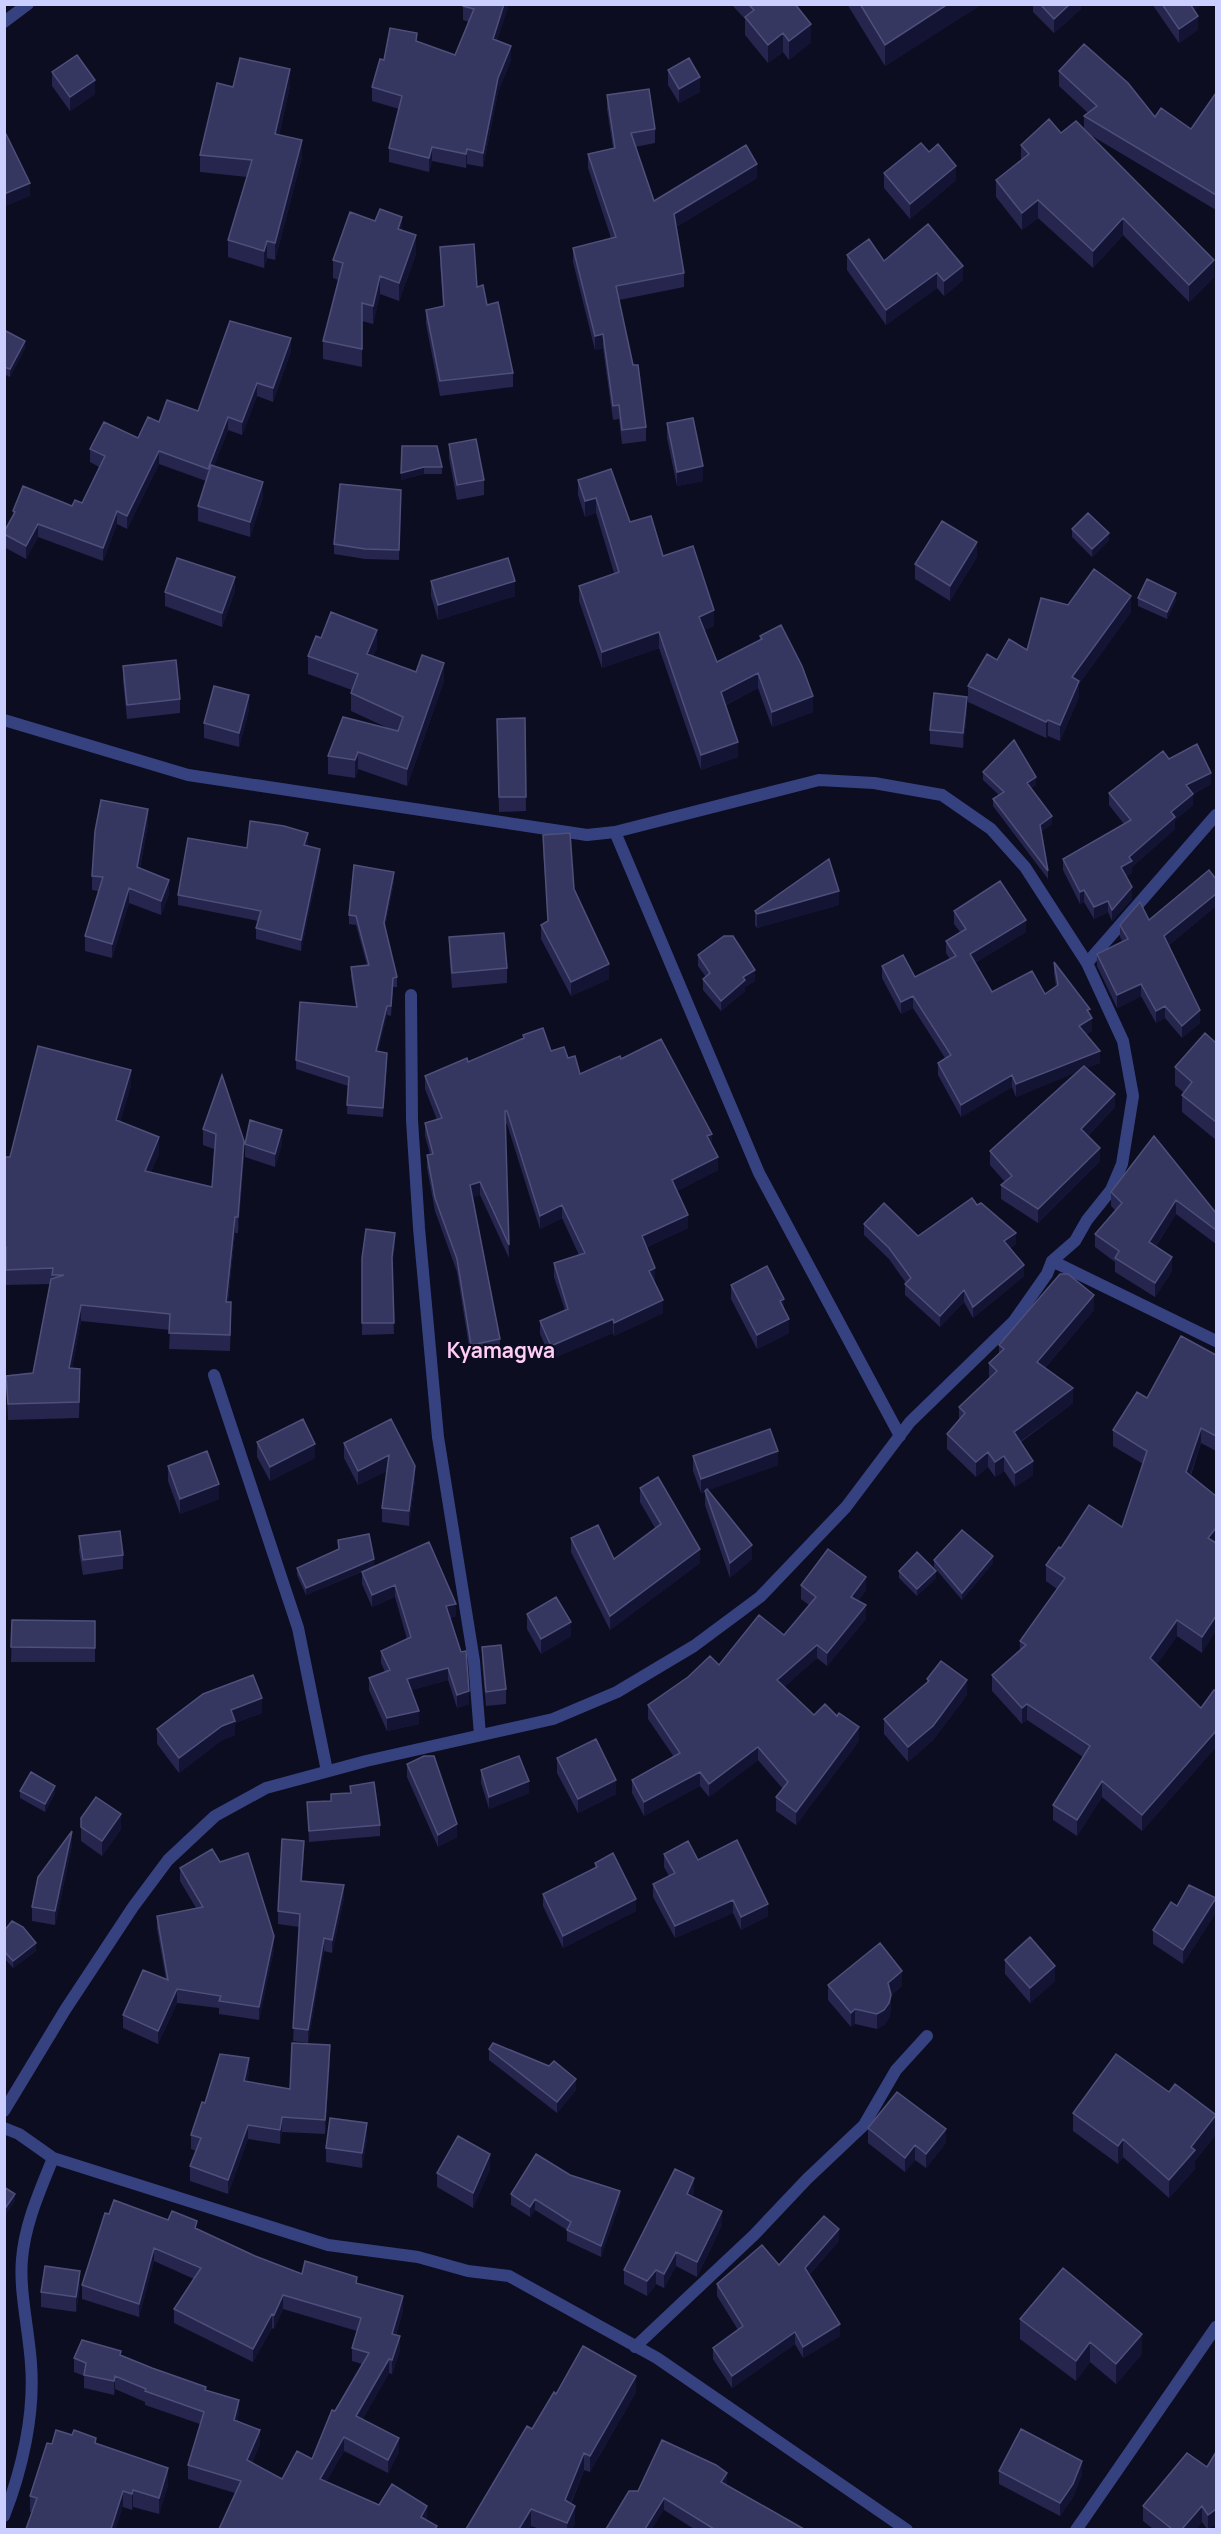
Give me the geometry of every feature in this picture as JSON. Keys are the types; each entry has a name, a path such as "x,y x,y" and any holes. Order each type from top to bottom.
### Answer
{"street":[{"path":"4,22 28,4"},
{"path":"4,720 188,775 587,835 615,832 819,780 874,783 942,795 992,829 1025,867 1087,963 1123,1041 1133,1096 1122,1164 1112,1190 1087,1220 1075,1241 1052,1261 1047,1274 1014,1321 910,1422 846,1507 760,1597 694,1646 617,1692 553,1719 327,1771 267,1788 215,1816 168,1860 133,1906 4,2110"},
{"path":"1087,963 1216,815"},
{"path":"615,832 759,1173 900,1436"},
{"path":"411,995 412,1120 419,1228 438,1437 474,1661 480,1735"},
{"path":"1052,1261 1216,1341"},
{"path":"214,1375 298,1628 327,1771"},
{"path":"635,2347 754,2235 807,2179 864,2125 896,2070 927,2037"},
{"path":"4,2128 19,2134 53,2158 328,2245 418,2258 468,2271 509,2276 635,2347 794,2450 907,2529"},
{"path":"4,2516 16,2485 30,2412 32,2367 22,2261 27,2227 53,2158"},
{"path":"1076,2529 1216,2328"}],"building":[{"path":"464,4 504,4 493,39 511,46 498,78 483,153 467,149 466,154 432,147 429,158 389,148 402,96 372,87 380,59 384,60 390,28 417,33 416,41 455,55 474,9 463,6"},
{"path":"748,4 795,4 811,24 789,41 783,33 768,45 745,17 754,10"},
{"path":"860,4 948,4 885,45"},
{"path":"1040,4 1070,4 1054,19"},
{"path":"1162,4 1190,4 1198,16 1179,29"},
{"path":"1084,44 1128,83 1155,117 1161,108 1191,129 1216,93 1216,195 1084,116 1097,106 1059,71"},
{"path":"77,55 95,80 70,97 52,72"},
{"path":"240,58 290,69 275,134 302,140 275,243 267,241 264,251 228,240 252,160 200,155 217,83 233,87"},
{"path":"689,58 700,77 679,89 668,70"},
{"path":"649,89 655,129 631,133 654,201 746,145 757,164 674,214 684,273 616,286 633,365 638,365 646,427 622,430 619,405 613,406 603,334 595,336 573,248 616,237 588,154 615,148 607,95"},
{"path":"1049,119 1061,133 1076,121 1214,260 1189,285 1123,218 1093,251 1038,200 1022,213 996,180 1029,154 1021,145"},
{"path":"4,130 30,183 4,194"},
{"path":"921,143 929,152 938,144 956,166 910,204 884,173"},
{"path":"380,209 402,217 398,229 416,235 399,283 380,276 373,306 362,303 362,349 323,341 343,263 333,260 350,212 375,221"},
{"path":"928,224 963,266 944,281 937,273 886,310 847,255 869,239 884,261"},
{"path":"474,244 477,287 483,285 487,305 498,302 513,373 440,381 426,310 444,306 440,247"},
{"path":"230,321 291,338 273,388 257,383 242,422 228,417 208,469 159,451 127,516 117,511 103,548 38,524 26,546 4,534 15,512 13,511 23,486 72,506 75,500 82,503 105,456 90,449 104,422 138,438 148,417 159,422 167,400 198,411"},
{"path":"4,330 25,341 10,369 4,367"},
{"path":"693,418 703,466 677,472 667,423"},
{"path":"476,439 484,480 457,485 449,444"},
{"path":"402,446 437,446 442,467 424,467 401,473"},
{"path":"211,465 263,482 250,522 198,506"},
{"path":"611,469 630,522 651,516 663,556 693,546 714,610 699,617 717,662 762,639 760,636 781,625 802,666 813,696 772,712 758,673 721,692 738,742 701,755 659,632 602,652 579,586 619,572 596,498 585,501 578,480"},
{"path":"340,484 401,490 399,550 365,549 334,544"},
{"path":"1088,513 1109,533 1092,549 1072,529"},
{"path":"942,521 977,542 950,586 915,564"},
{"path":"177,558 235,577 222,613 165,592"},
{"path":"508,558 515,581 438,605 431,581"},
{"path":"1094,569 1131,596 1072,677 1079,681 1060,725 1048,720 1046,722 968,686 987,654 997,660 1009,639 1027,650 1041,598 1068,605"},
{"path":"1147,579 1176,593 1167,612 1138,598"},
{"path":"331,612 377,630 367,654 416,672 422,655 444,663 407,769 358,752 355,760 328,756 343,717 398,731 403,717 351,693 358,674 308,656 316,636 321,638"},
{"path":"176,660 180,699 127,705 123,666"},
{"path":"214,686 249,695 239,733 204,723"},
{"path":"934,693 967,697 963,733 930,730"},
{"path":"525,718 526,797 499,797 497,719"},
{"path":"1014,740 1036,777 1027,783 1052,816 1040,825 1048,871 993,799 1004,792 983,772"},
{"path":"1197,744 1211,773 1186,785 1193,794 1171,812 1175,817 1129,857 1132,861 1121,867 1132,887 1112,910 1108,901 1094,907 1084,890 1080,892 1063,859 1131,820 1109,793 1163,751 1169,759"},
{"path":"101,800 148,809 137,867 169,880 161,901 129,888 112,944 85,936 103,877 92,876 95,831"},
{"path":"250,821 284,826 308,833 304,845 320,849 301,940 256,928 261,911 178,895 188,838 247,848"},
{"path":"570,833 574,889 609,964 571,982 541,925 548,921 543,835"},
{"path":"829,859 839,891 757,914 755,911"},
{"path":"354,865 394,872 384,923 397,977 393,978 391,1006 387,1006 376,1051 387,1053 383,1108 347,1105 349,1077 296,1060 300,1002 357,1007 351,967 369,965 356,916 349,915"},
{"path":"1209,870 1216,879 1216,894 1164,936 1200,1010 1182,1026 1165,1006 1156,1011 1141,984 1117,995 1097,954 1128,939 1120,925 1140,902 1149,920"},
{"path":"1000,881 1026,920 970,954 992,992 1032,971 1045,994 1058,985 1054,962 1090,1009 1087,1010 1092,1018 1079,1026 1100,1051 1016,1084 1012,1075 961,1105 938,1063 951,1055 913,996 901,1002 882,966 903,955 915,977 956,956 946,941 966,929 954,911"},
{"path":"504,933 507,968 452,973 449,937"},
{"path":"724,936 733,936 755,970 743,977 745,980 721,1001 703,979 710,973 698,955"},
{"path":"543,1028 551,1051 564,1047 568,1058 575,1056 580,1074 620,1056 621,1059 661,1039 712,1134 707,1136 718,1157 672,1180 688,1215 642,1236 655,1268 649,1271 663,1300 614,1323 613,1319 551,1346 540,1321 568,1309 554,1263 585,1253 562,1205 540,1216 507,1111 505,1111 509,1245 480,1182 470,1185 500,1339 471,1345 457,1259 435,1198 427,1155 433,1154 425,1123 442,1118 425,1076 467,1058 468,1062 524,1038 523,1035"},
{"path":"1205,1033 1216,1043 1216,1122 1182,1095 1192,1082 1175,1067"},
{"path":"38,1046 131,1070 116,1120 159,1137 145,1171 212,1187 216,1134 203,1129 222,1075 244,1141 238,1217 235,1217 226,1302 231,1302 230,1335 169,1333 170,1314 81,1305 69,1368 80,1369 79,1402 8,1404 6,1376 33,1373 51,1279 64,1275 52,1275 53,1268 6,1270 4,1157 10,1157"},
{"path":"1084,1066 1115,1094 1081,1129 1100,1148 1038,1209 1001,1185 1012,1176 990,1151"},
{"path":"250,1120 282,1130 275,1154 245,1144"},
{"path":"1154,1136 1216,1213 1216,1230 1176,1200 1149,1242 1172,1257 1155,1283 1115,1258 1119,1251 1095,1234 1122,1203 1111,1192"},
{"path":"972,1198 977,1205 981,1203 1016,1233 1004,1241 1024,1265 973,1307 964,1290 940,1316 905,1284 911,1278 889,1248 864,1224 884,1203 918,1236"},
{"path":"366,1229 395,1233 392,1257 394,1323 362,1323 362,1258"},
{"path":"767,1266 784,1299 780,1301 789,1319 757,1335 731,1285"},
{"path":"1060,1274 1068,1274 1094,1295 1037,1362 1073,1388 1014,1432 1033,1461 1015,1473 1004,1456 995,1462 988,1452 976,1462 947,1434 965,1413 959,1407 997,1371 989,1363 1004,1349 999,1345"},
{"path":"1181,1336 1216,1355 1216,1436 1201,1428 1186,1472 1216,1496 1216,1528 1208,1538 1216,1543 1216,1616 1202,1637 1177,1620 1150,1658 1201,1708 1214,1690 1216,1691 1216,1731 1142,1815 1102,1781 1077,1820 1053,1805 1090,1746 1027,1704 1022,1708 992,1675 1026,1645 1020,1641 1065,1578 1046,1565 1059,1547 1061,1548 1089,1505 1122,1527 1147,1451 1113,1430 1137,1392 1147,1398"},
{"path":"303,1419 315,1444 270,1467 257,1442"},
{"path":"391,1419 415,1466 409,1511 382,1508 389,1455 358,1471 344,1443"},
{"path":"770,1429 778,1451 701,1479 693,1456"},
{"path":"207,1451 219,1484 180,1499 168,1466"},
{"path":"658,1477 700,1549 610,1616 571,1538 598,1525 614,1559 661,1524 640,1488"},
{"path":"707,1489 752,1545 730,1563 705,1491"},
{"path":"962,1530 993,1556 962,1593 934,1560"},
{"path":"120,1531 123,1555 83,1560 79,1536"},
{"path":"369,1534 374,1559 306,1588 297,1568 339,1549 338,1540"},
{"path":"429,1542 456,1604 446,1606 461,1652 466,1651 469,1691 457,1695 448,1668 407,1679 419,1711 387,1718 369,1678 390,1670 381,1651 411,1637 395,1585 372,1595 362,1572"},
{"path":"828,1549 866,1577 851,1597 866,1605 827,1653 817,1645 777,1680 814,1715 825,1704 837,1716 839,1713 859,1727 796,1812 776,1797 788,1782 758,1747 709,1784 700,1772 644,1802 632,1780 680,1753 648,1705 688,1677 710,1656 719,1665 759,1615 784,1635 816,1597 801,1585"},
{"path":"917,1552 936,1571 917,1589 899,1571"},
{"path":"556,1597 571,1622 541,1639 527,1614"},
{"path":"12,1620 95,1621 95,1648 11,1647"},
{"path":"501,1645 506,1689 486,1692 482,1647"},
{"path":"941,1661 967,1680 933,1726 908,1747 884,1719 929,1681 927,1679"},
{"path":"253,1675 262,1698 231,1710 235,1721 222,1726 179,1758 157,1729 203,1694"},
{"path":"596,1739 616,1780 578,1799 557,1758"},
{"path":"424,1756 434,1756 457,1824 438,1835 407,1764"},
{"path":"519,1756 529,1781 489,1797 481,1770"},
{"path":"31,1772 55,1786 45,1804 20,1791"},
{"path":"374,1782 380,1825 309,1831 307,1802 331,1801 331,1794 351,1793 350,1786"},
{"path":"96,1797 121,1814 102,1841 81,1827 81,1818"},
{"path":"72,1831 55,1911 32,1907 38,1877"},
{"path":"282,1839 304,1841 301,1881 344,1885 332,1940 324,1938 308,2030 293,2028 300,1914 278,1911"},
{"path":"737,1840 768,1904 741,1917 733,1900 675,1926 653,1884 675,1873 664,1854 688,1841 698,1860"},
{"path":"212,1849 220,1862 248,1853 274,1936 259,2007 219,2001 221,1996 177,1989 158,2031 123,2015 143,1970 168,1980 157,1916 203,1907 180,1868"},
{"path":"613,1853 636,1899 563,1936 543,1894 597,1867 595,1863"},
{"path":"1189,1885 1216,1898 1183,1950 1153,1930 1171,1902 1177,1906"},
{"path":"12,1921 23,1927 36,1943 13,1961 4,1951 4,1931"},
{"path":"1030,1937 1055,1966 1030,1988 1005,1960"},
{"path":"880,1943 902,1971 888,1983 891,1995 889,2003 877,2014 855,2009 851,2013 828,1985"},
{"path":"292,2043 330,2045 325,2120 282,2117 280,2130 248,2125 228,2180 190,2166 201,2138 191,2135 202,2102 205,2103 220,2054 249,2058 244,2081 290,2089"},
{"path":"493,2043 549,2066 554,2061 576,2079 557,2102 489,2049"},
{"path":"1116,2054 1169,2092 1175,2084 1216,2115 1191,2147 1195,2150 1169,2180 1123,2139 1118,2146 1073,2113"},
{"path":"897,2092 946,2129 926,2154 915,2145 905,2158 868,2128"},
{"path":"330,2118 367,2123 362,2153 326,2148"},
{"path":"458,2136 490,2154 473,2193 437,2173"},
{"path":"536,2154 570,2175 620,2191 601,2246 567,2230 571,2222 535,2199 530,2207 511,2194"},
{"path":"675,2169 694,2178 687,2194 722,2211 697,2262 676,2252 664,2274 656,2270 647,2281 624,2270"},
{"path":"4,2187 15,2194 4,2210"},
{"path":"114,2200 168,2220 172,2211 197,2221 195,2228 255,2256 302,2274 305,2261 357,2277 356,2283 403,2296 392,2334 400,2336 392,2360 389,2359 356,2416 399,2438 388,2460 344,2437 320,2479 379,2505 392,2484 427,2506 421,2517 437,2526 435,2529 219,2529 241,2481 188,2465 204,2412 145,2391 146,2389 115,2376 114,2381 84,2375 86,2363 74,2358 82,2340 121,2351 120,2355 206,2387 205,2390 239,2400 234,2420 260,2430 247,2460 282,2479 297,2451 312,2459 332,2410 335,2411 369,2353 352,2348 361,2318 283,2295 274,2315 272,2314 253,2349 174,2309 201,2268 154,2248 139,2304 82,2285 105,2213 109,2214"},
{"path":"824,2216 839,2229 805,2268 840,2324 803,2347 795,2332 732,2376 713,2348 743,2326 717,2284 762,2245 779,2265"},
{"path":"45,2266 80,2271 76,2297 41,2292"},
{"path":"1063,2268 1142,2334 1116,2364 1090,2342 1076,2361 1020,2319"},
{"path":"583,2346 636,2376 590,2456 584,2453 565,2500 575,2506 567,2523 531,2509 519,2529 466,2529 527,2426 532,2429 554,2392 556,2394"},
{"path":"1021,2429 1082,2461 1073,2484 1060,2503 999,2471"},
{"path":"56,2430 72,2435 74,2430 96,2438 95,2443 168,2468 159,2498 133,2490 132,2494 123,2491 111,2529 26,2529 37,2498 30,2496 47,2443 52,2444"},
{"path":"662,2440 716,2465 727,2473 721,2482 804,2529 714,2529 664,2498 645,2529 606,2529 629,2491 638,2491"},
{"path":"1216,2452 1216,2509 1208,2515 1202,2506 1182,2529 1172,2529 1143,2506 1187,2453 1207,2467"}],"district":[{"name":"Kyamagwa","path":"501,1351"}]}
